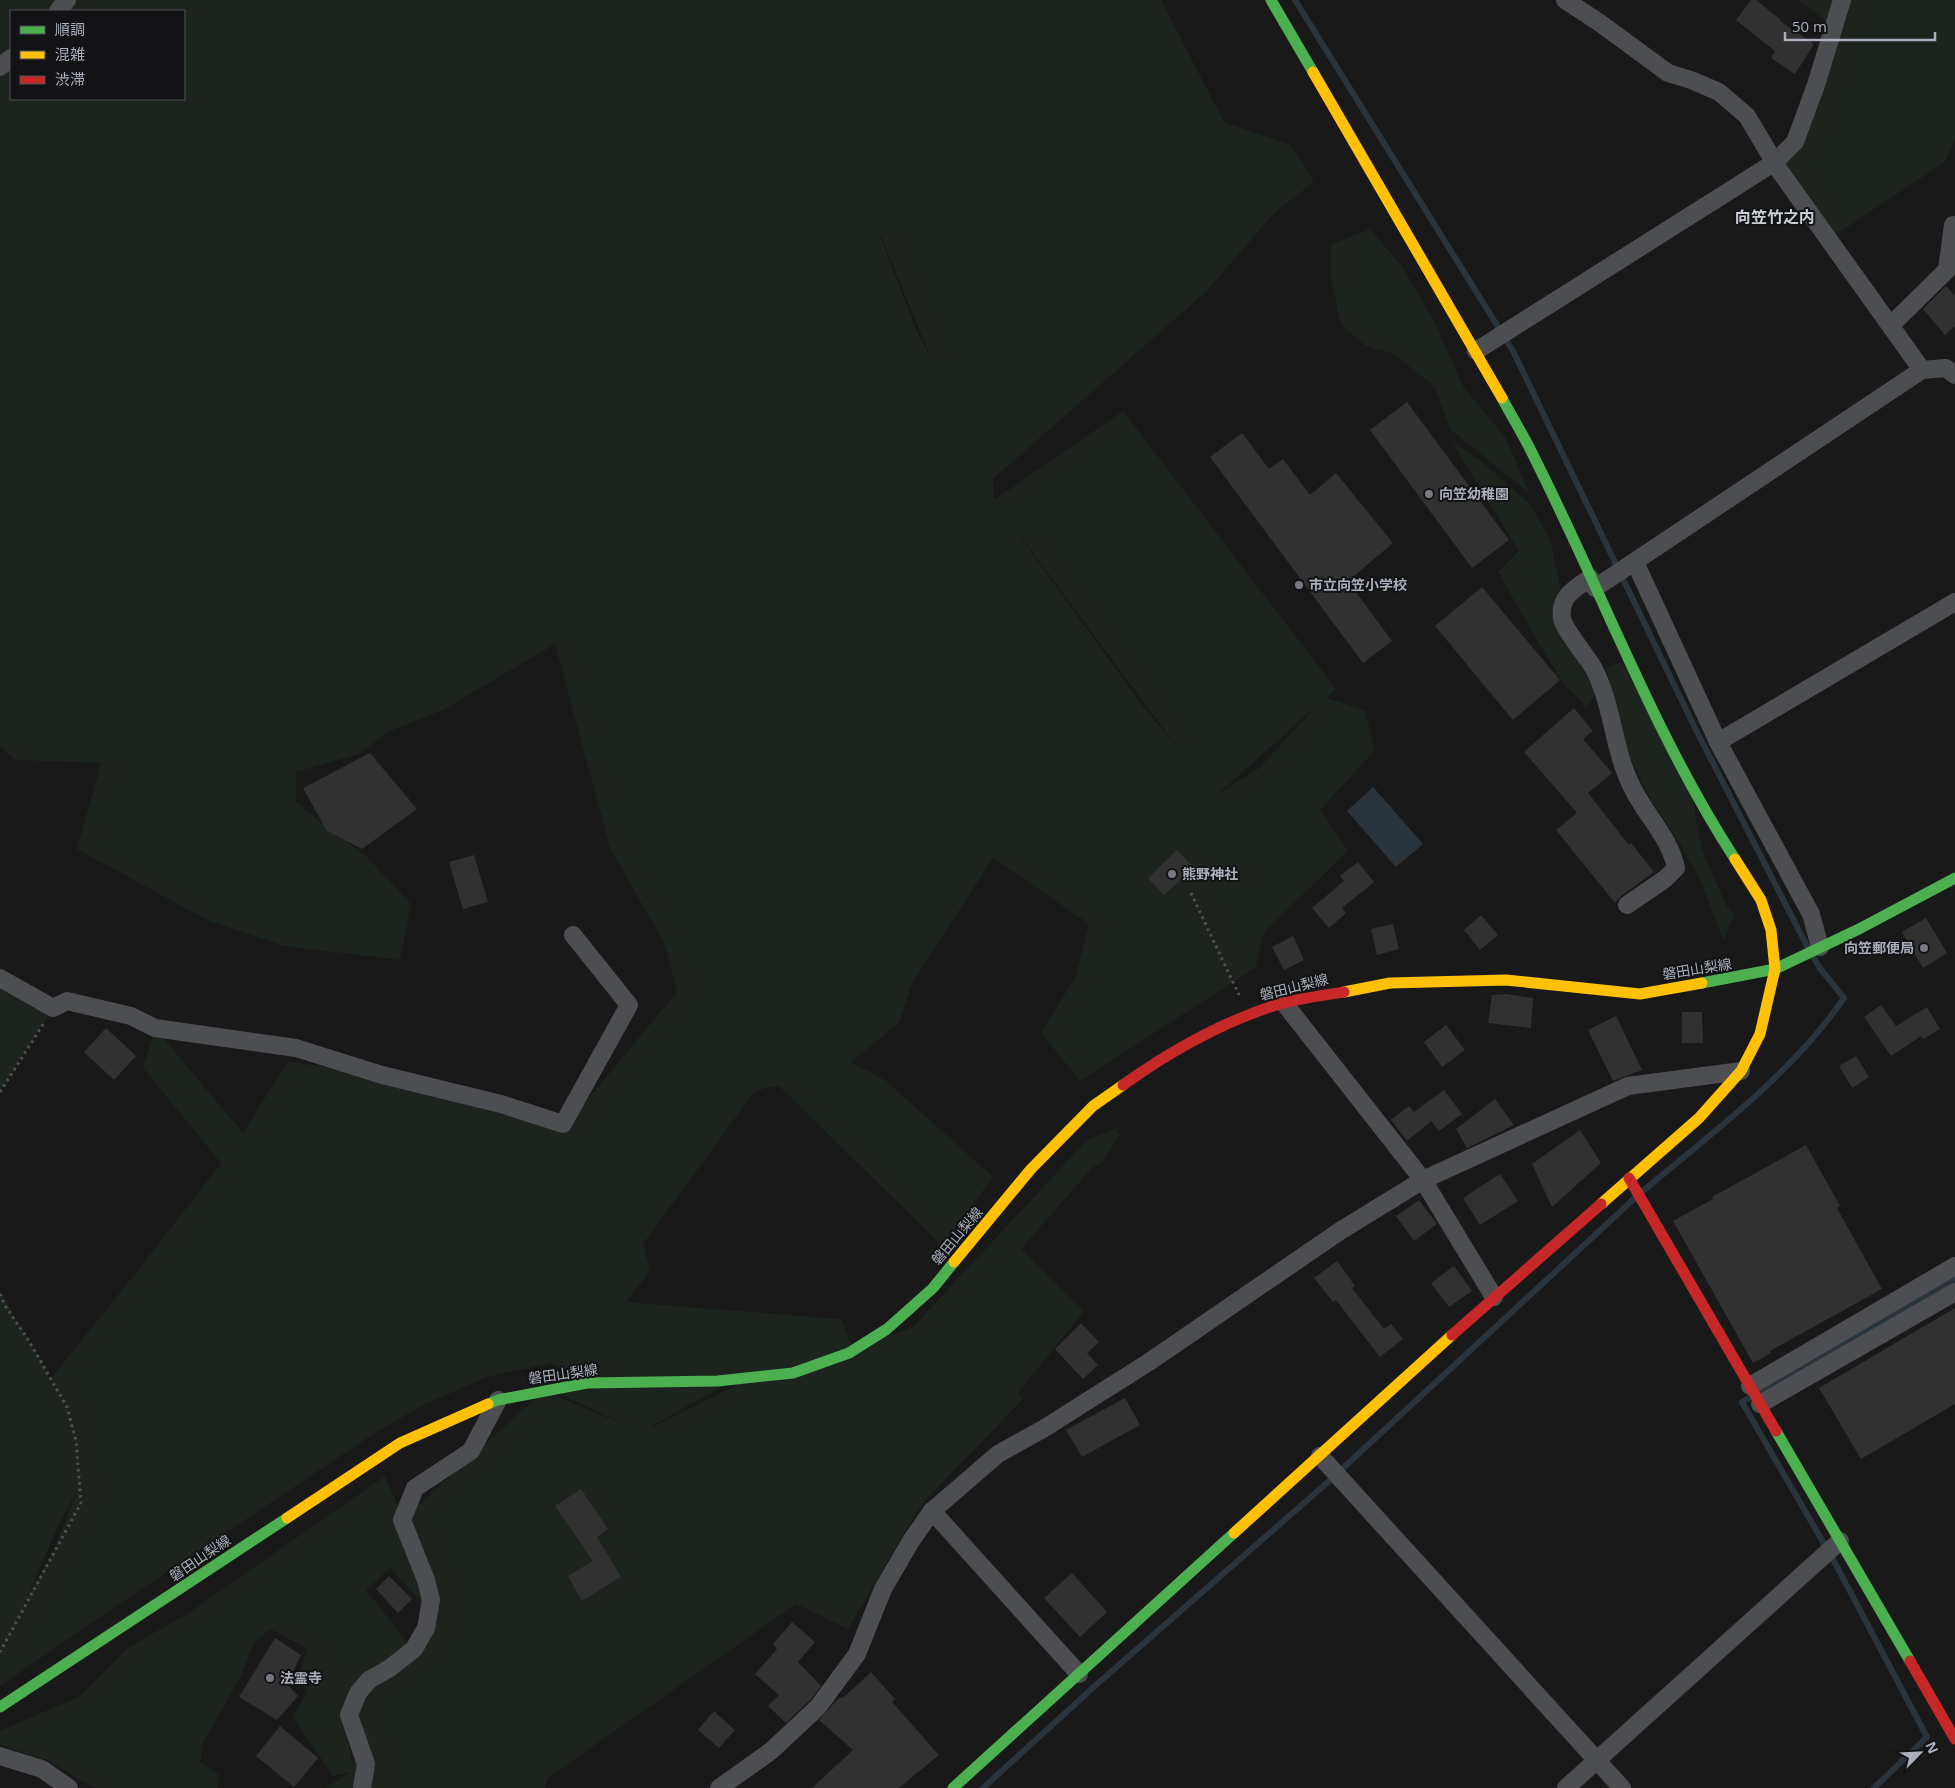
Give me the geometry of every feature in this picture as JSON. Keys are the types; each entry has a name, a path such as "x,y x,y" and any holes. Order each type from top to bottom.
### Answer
{"street":[{"path":"59,10 67,0"},
{"path":"954,1788 1494,1298 1699,1118 1742,1071 1760,1034 1770,1001 1775,969 1771,930 1760,900 1709,819 1672,751 1536,460 1476,351 1271,0"},
{"path":"1565,0 1668,73 1692,80 1719,92 1747,116 1775,162 1922,370"},
{"path":"1476,351 1775,162 1795,142 1816,85 1842,0"},
{"path":"0,67 10,59"},
{"path":"1891,325 1951,274 1953,226"},
{"path":"1627,905 1665,879 1676,868 1672,852 1631,786 1615,741 1605,696 1594,668 1562,619 1563,600 1570,592 1635,562 1922,370 1952,366"},
{"path":"1635,562 1718,742 1811,914 1820,947"},
{"path":"1718,742 1955,602"},
{"name":"磐田山梨線","path":"0,1707 400,1443 498,1400 588,1383 718,1381 793,1373 849,1353 887,1329 933,1288 1031,1169 1092,1106 1145,1069 1195,1038 1248,1015 1284,1003 1390,983 1506,980 1640,994 1740,977 1775,969 1859,929 1955,878"},
{"path":"0,978 53,1008 67,1001 131,1016 155,1028 296,1048 382,1076 502,1104 563,1124 629,1004 573,935"},
{"path":"1284,1003 1423,1180 1494,1298"},
{"path":"719,1788 771,1752 818,1707 857,1654 883,1589 911,1541 932,1511 998,1454 1043,1429 1149,1362 1340,1231 1423,1180 1628,1086 1742,1071"},
{"path":"1630,1178 1955,1739"},
{"path":"1750,1386 1955,1266"},
{"path":"1760,1404 1955,1292"},
{"path":"362,1788 366,1764 349,1715 358,1693 368,1680 390,1668 414,1649 426,1628 431,1600 426,1580 402,1520 415,1488 471,1451 498,1400"},
{"path":"1320,1456 1622,1788"},
{"path":"932,1511 1079,1674"},
{"path":"1566,1788 1840,1542"},
{"path":"0,1756 42,1769 69,1788"}],"path":[{"path":"1191,894 1248,1015"},
{"path":"0,1092 53,1008"},
{"path":"0,1294 6,1307 30,1341 67,1406 76,1441 81,1503 0,1652"}],"shaded area":[{"path":"0,0 1161,0 1224,122 1291,145 1314,182 1275,212 1207,291 993,479 994,500 1123,411 1336,689 1327,698 1365,710 1375,750 1320,810 1348,851 1264,932 1256,967 1080,1081 1041,1033 1076,976 1089,924 993,858 912,983 899,1023 851,1062 885,1080 993,1177 942,1246 778,1085 755,1091 643,1244 650,1271 626,1302 841,1319 853,1347 912,1328 1086,1141 1116,1128 1120,1135 1103,1161 1091,1169 1021,1249 1084,1311 1018,1393 1024,1398 921,1505 848,1629 796,1604 548,1778 545,1788 325,1788 351,1772 333,1776 293,1717 308,1690 296,1680 308,1649 270,1629 254,1643 241,1676 204,1741 200,1762 219,1775 218,1788 94,1788 49,1761 0,1745 0,1731 80,1696 127,1648 187,1614 385,1476 403,1519 543,1391 628,1426 552,1390 578,1385 552,1363 487,1377 423,1405 372,1435 0,1686 0,1291 51,1378 221,1163 143,1068 155,1028 243,1133 288,1061 400,1080 563,1124 583,1105 677,992 664,943 610,848 555,644 443,710 390,731 359,754 296,772 296,802 367,857 411,904 400,960 284,946 209,921 77,849 101,763 15,760 0,746","holes":["880,236 931,358 915,327","1021,538 1176,746 1142,705","1319,704 1259,768 1219,793","753,1377 652,1426 734,1380","77,1491 53,1553 26,1599 60,1522","390,1568 419,1599 426,1628 409,1644 366,1590","357,1695 353,1768 344,1721"]},
{"path":"1797,0 1955,0 1955,138 1945,162 1829,239 1781,156 1828,22"},
{"path":"1370,229 1402,266 1433,319 1464,388 1506,438 1529,493 1450,429 1435,387 1392,353 1366,346 1341,325 1331,279 1331,244"},
{"path":"1452,442 1481,461 1529,503 1550,539 1563,600 1569,644 1596,694 1586,707 1564,684 1498,572 1519,551"},
{"path":"1621,662 1689,781 1702,850 1726,905 1735,915 1723,940 1702,884 1678,840 1650,799 1625,746 1606,668"},
{"path":"1373,787 1423,844 1396,867 1347,811"},
{"path":"0,978 53,1008 0,1092"}],"building":[{"path":"1751,0 1756,0 1780,21 1814,44 1795,74 1771,58 1775,51 1736,20"},
{"path":"1946,286 1955,296 1955,326 1945,335 1923,309"},
{"path":"1407,402 1509,540 1472,568 1370,430"},
{"path":"1242,433 1269,469 1283,459 1310,495 1336,473 1393,543 1348,581 1392,641 1363,663 1210,457"},
{"path":"1482,587 1560,680 1513,720 1435,626"},
{"path":"1574,708 1593,731 1583,739 1612,773 1588,793 1629,845 1631,843 1654,872 1621,896 1615,903 1556,830 1577,813 1524,752"},
{"path":"370,753 417,809 362,849 327,831 303,788"},
{"path":"1177,850 1194,868 1164,895 1148,878"},
{"path":"474,855 488,902 463,909 449,862"},
{"path":"1358,862 1374,882 1342,908 1346,913 1329,928 1312,908 1344,881 1340,876"},
{"path":"1481,915 1498,935 1480,950 1464,930"},
{"path":"1926,918 1947,953 1923,968 1902,932"},
{"path":"1393,924 1399,949 1377,955 1371,929"},
{"path":"1293,936 1304,960 1284,970 1272,947"},
{"path":"1506,994 1533,998 1531,1028 1488,1023 1492,995"},
{"path":"1881,1005 1896,1026 1927,1007 1940,1029 1923,1039 1921,1036 1891,1056 1864,1017"},
{"path":"1682,1012 1702,1012 1703,1043 1682,1043"},
{"path":"1616,1016 1642,1070 1613,1081 1588,1030"},
{"path":"1446,1025 1465,1050 1442,1067 1424,1042"},
{"path":"106,1028 136,1056 114,1080 84,1052"},
{"path":"1856,1056 1869,1077 1852,1088 1839,1066"},
{"path":"1444,1090 1462,1114 1439,1131 1431,1121 1407,1141 1391,1120 1409,1106 1414,1112"},
{"path":"1495,1099 1514,1125 1467,1148 1456,1129"},
{"path":"1580,1130 1601,1163 1552,1207 1532,1164"},
{"path":"1806,1145 1840,1206 1837,1208 1882,1289 1770,1351 1771,1353 1753,1363 1673,1221"},
{"path":"1500,1174 1518,1201 1480,1225 1463,1198"},
{"path":"1419,1200 1437,1224 1414,1241 1396,1216"},
{"path":"1337,1261 1355,1286 1352,1288 1384,1329 1391,1324 1403,1339 1380,1357 1336,1300 1333,1302 1314,1278"},
{"path":"1454,1266 1472,1291 1449,1307 1431,1283"},
{"path":"1955,1308 1955,1404 1861,1459 1819,1388"},
{"path":"1081,1323 1099,1342 1087,1353 1098,1365 1083,1379 1055,1349"},
{"path":"1125,1398 1140,1425 1082,1457 1066,1430"},
{"path":"581,1489 608,1529 597,1537 621,1577 582,1601 568,1576 593,1561 555,1506"},
{"path":"1072,1573 1107,1612 1080,1637 1044,1598"},
{"path":"389,1576 412,1599 398,1613 376,1589"},
{"path":"792,1622 815,1642 798,1662 821,1686 810,1700 786,1723 768,1706 779,1695 755,1674 777,1649 773,1644"},
{"name":"法霊寺","path":"275,1638 301,1655 287,1684 298,1696 277,1720 239,1697"},
{"path":"871,1672 895,1699 892,1702 939,1755 899,1788 812,1788 853,1750 819,1720 836,1701 841,1697 843,1698"},
{"path":"714,1711 735,1730 719,1748 698,1730"},
{"path":"280,1726 318,1758 294,1787 256,1756"}],"waterway":[{"path":"1295,0 1513,351 1695,728 1808,948"},
{"path":"1643,1191 1724,1124 1776,1077 1823,1026 1844,998 1819,967 1813,956"},
{"path":"983,1788 1096,1685 1328,1482 1635,1198"},
{"path":"1759,1392 1955,1279"},
{"path":"1751,1397 1742,1402 1834,1561 1927,1737 1874,1788"}],"traffic: fast":[{"path":"1271,0 1313,72"},
{"path":"1502,398 1528,445 1679,763 1735,859"},
{"path":"1702,983 1775,969 1859,929 1955,878"},
{"path":"488,1404 498,1400 587,1383 718,1381 793,1373 849,1353 887,1329 933,1288 954,1262"},
{"path":"1776,1431 1910,1661"},
{"path":"0,1707 287,1518"},
{"path":"953,1788 1234,1533"}],"traffic: slow":[{"path":"1313,72 1502,398"},
{"path":"1601,1204 1699,1118 1741,1071 1760,1034 1775,969 1771,930 1761,900 1735,859"},
{"path":"1344,992 1390,983 1506,980 1640,994 1702,983"},
{"path":"954,1262 1031,1169 1093,1106 1123,1085"},
{"path":"1234,1533 1452,1335"},
{"path":"287,1518 400,1443 488,1404"}],"traffic: jam":[{"path":"1123,1085 1180,1048 1240,1018 1283,1003 1344,992"},
{"path":"1629,1178 1776,1431"},
{"path":"1452,1335 1601,1204"},
{"path":"1910,1661 1955,1739"}],"place":[{"name":"向笠幼稚園","path":"1429,494"},
{"name":"市立向笠小学校","path":"1299,585"},
{"name":"熊野神社","path":"1172,874"},
{"name":"向笠郵便局","path":"1924,948"},
{"name":"法霊寺","path":"270,1678"}],"district":[{"name":"向笠竹之内","path":"1775,217"}]}
